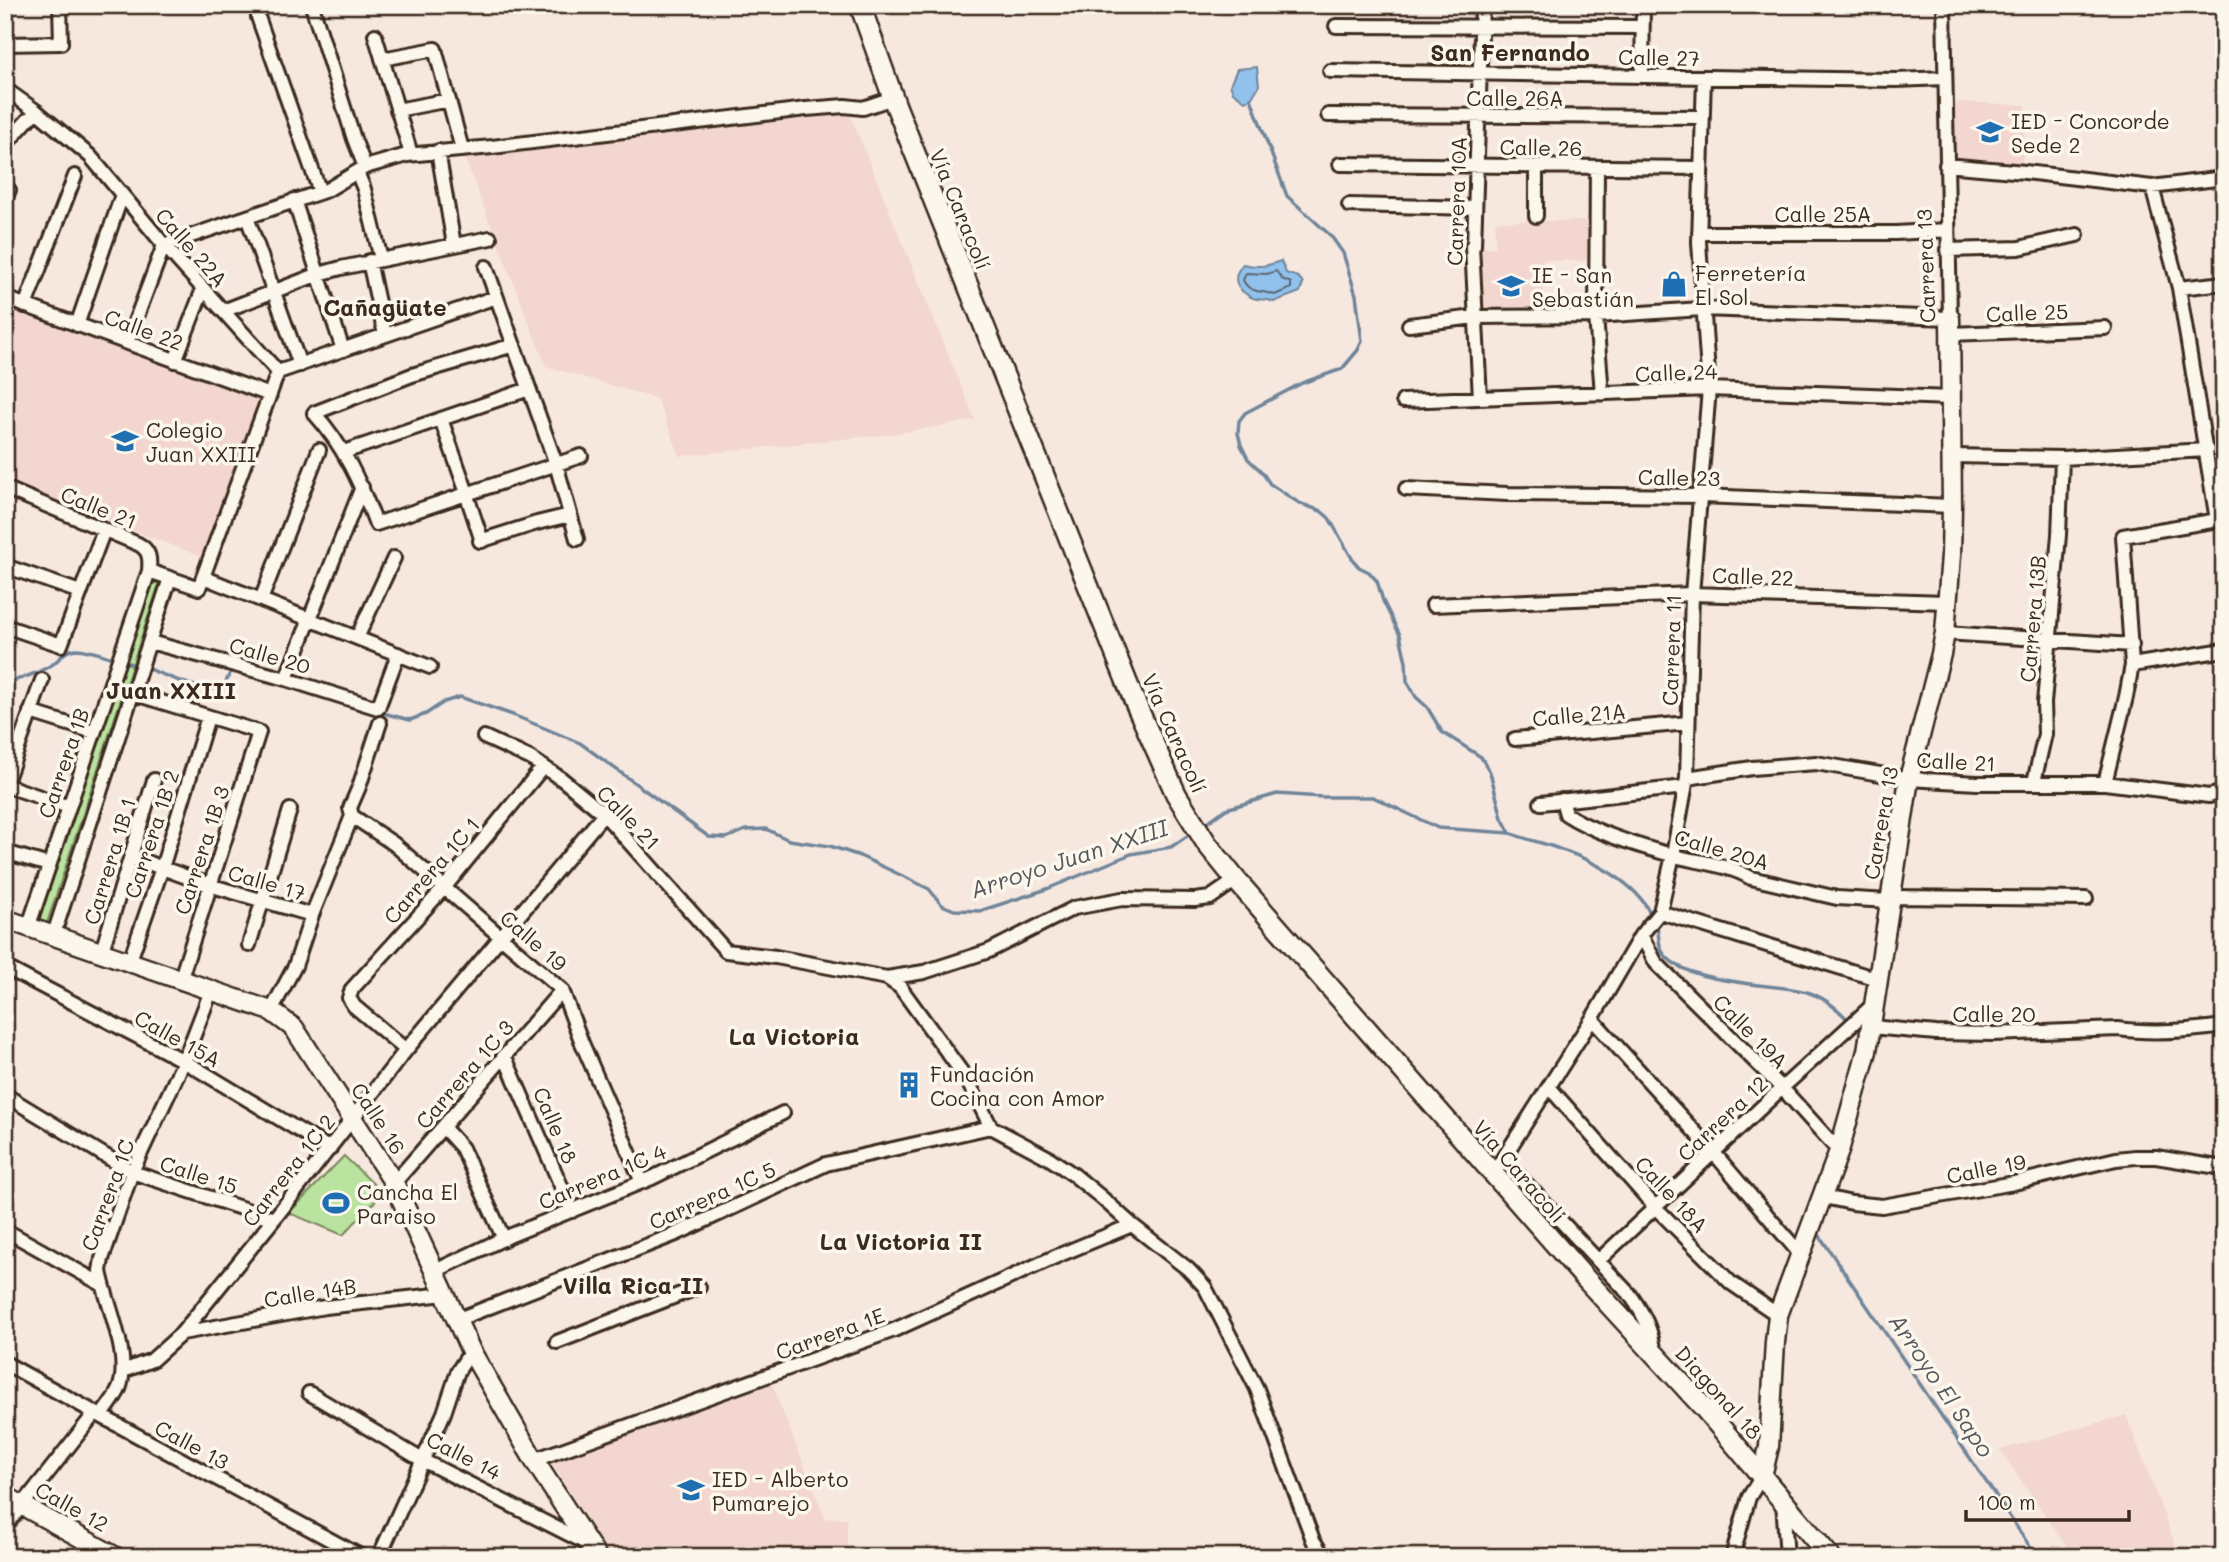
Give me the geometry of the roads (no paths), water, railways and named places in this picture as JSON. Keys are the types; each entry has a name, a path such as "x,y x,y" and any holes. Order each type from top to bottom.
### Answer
{"main road":[{"name":"Vía Caracolí","path":"860,5 893,98 1134,700 1176,794 1197,830 1236,880 1498,1166 1655,1355"},
{"name":"Diagonal 18","path":"1655,1355 1830,1557"}],"street":[{"path":"5,44 61,43 60,5"},
{"name":"Carrera 10A","path":"1479,398 1472,246 1482,5"},
{"path":"1642,76 1643,5"},
{"name":"Carrera 13","path":"1732,1557 1749,1497 1762,1476 1769,1447 1774,1342 1778,1315 1824,1197 1859,1084 1857,1026 1874,1005 1909,779 1944,633 1951,555 1952,456 1944,5"},
{"path":"313,9 354,139 361,170 385,335"},
{"path":"258,17 320,192"},
{"path":"1336,26 1642,27"},
{"path":"375,35 411,154"},
{"path":"382,59 435,49 462,149"},
{"name":"Calle 27","path":"1330,71 1896,80 1945,78"},
{"name":"Carrera 11","path":"1498,1166 1641,935 1657,915 1673,855 1686,783 1692,594 1709,389 1699,233 1704,77"},
{"name":"Calle 22A","path":"5,89 79,145 278,372"},
{"path":"127,343 164,244 320,192 361,170 411,154 806,109 845,106 863,108 893,98"},
{"path":"397,110 449,100"},
{"path":"5,145 36,111"},
{"name":"Calle 26A","path":"1328,115 1701,117"},
{"path":"438,151 454,245"},
{"name":"Calle 26","path":"1340,164 1700,168"},
{"path":"1946,165 2152,187 2224,178"},
{"path":"1535,216 1536,167"},
{"path":"1597,167 1596,316 1602,394"},
{"path":"25,306 75,176"},
{"path":"2105,783 2132,665 2123,536 2221,520 2179,288 2152,187"},
{"path":"77,325 122,195"},
{"path":"294,201 343,350"},
{"path":"1349,205 1475,208"},
{"path":"247,216 300,365"},
{"name":"Calle 25A","path":"1699,233 1896,233 1947,230"},
{"path":"1948,250 2019,248 2077,235"},
{"path":"223,311 319,274 375,260 490,238"},
{"path":"486,267 555,464 577,539"},
{"path":"2179,288 2224,283"},
{"path":"175,361 203,289"},
{"path":"201,582 278,372 496,297"},
{"name":"Calle 22","path":"5,298 270,395"},
{"name":"Calle 25","path":"1409,325 1475,317 1596,316 1702,309 1950,326 2105,328"},
{"path":"514,345 412,375 314,413 344,452 362,487 376,524 581,456"},
{"path":"344,452 528,389"},
{"name":"Calle 24","path":"1403,401 1709,389 1951,398"},
{"path":"442,419 481,541 570,515"},
{"path":"261,600 319,450"},
{"path":"1952,456 2062,458 2207,450"},
{"name":"Carrera 13B","path":"2034,782 2045,734 2044,703 2059,535 2062,458"},
{"path":"286,680 362,487"},
{"name":"Calle 21","path":"5,488 144,547 150,559 149,571"},
{"name":"Calle 23","path":"1406,489 1507,494 1701,496 1952,506"},
{"path":"5,626 61,645 104,530"},
{"path":"357,638 394,558"},
{"path":"5,566 80,592"},
{"path":"149,571 170,578 201,582 261,600 430,667"},
{"name":"Carrera 1B","path":"28,929 149,571"},
{"name":"Carrera 1B","path":"53,937 170,578"},
{"name":"Calle 22","path":"1433,605 1692,594 1947,602"},
{"path":"1944,633 2132,645"},
{"name":"Calle 20","path":"150,642 378,708 398,654"},
{"path":"2132,665 2224,650"},
{"path":"42,680 5,785 69,807"},
{"path":"132,693 208,716"},
{"path":"30,712 94,732"},
{"name":"Carrera 1B 3","path":"180,981 259,732 208,716"},
{"name":"Carrera 1B 2","path":"129,963 162,868 208,716"},
{"path":"271,1011 295,966 312,915 352,816 350,808 380,723"},
{"name":"Calle 21A","path":"1515,739 1688,723"},
{"name":"Calle 21","path":"484,737 530,758 563,780 604,814 726,951 776,957 887,978"},
{"name":"Calle 21","path":"1541,803 1686,783 1752,768 1816,762 1909,779 1977,783 2105,783 2201,796 2224,792"},
{"name":"Carrera 1C 1","path":"406,1050 354,1006 349,998 352,989 444,887 543,767"},
{"name":"Carrera 1B 1","path":"100,954 155,780"},
{"name":"Calle 20A","path":"1562,800 1566,814 1583,825 1673,855 1741,872 1751,878 1837,898 2086,899"},
{"path":"249,945 290,810"},
{"name":"Carrera 1C 2","path":"123,1371 152,1360 182,1333 406,1050 604,814"},
{"name":"Calle 19","path":"352,816 394,844 562,990 642,1182"},
{"path":"5,852 50,865"},
{"name":"Calle 17","path":"132,858 209,885 312,915"},
{"path":"887,978 924,972 989,951 1073,908 1122,899 1210,898 1236,880"},
{"path":"1657,915 1877,979"},
{"name":"Calle 16","path":"5,919 271,1011 294,1028 394,1183 471,1351 534,1460 593,1550"},
{"name":"Calle 19A","path":"1641,935 1656,963 1782,1088 1839,1151"},
{"name":"Calle 15A","path":"5,967 184,1061 330,1149"},
{"path":"887,978 900,987 966,1078 991,1127 1057,1163 1188,1269 1205,1287 1257,1389 1313,1540 1324,1557"},
{"name":"Carrera 1C 3","path":"394,1183 562,990"},
{"name":"Carrera 1C","path":"123,1371 100,1271 102,1259 132,1172 184,1061 211,991"},
{"path":"1592,1018 1714,1153 1801,1255"},
{"name":"Calle 20","path":"1857,1026 1936,1033 1994,1034 2118,1029 2180,1032 2224,1026"},
{"name":"Carrera 12","path":"1598,1261 1782,1088 1857,1026"},
{"name":"Calle 18","path":"504,1055 572,1211"},
{"name":"Calle 18A","path":"1549,1087 1655,1207 1731,1283 1778,1315"},
{"name":"Calle 15","path":"5,1095 132,1172 274,1219"},
{"name":"Carrera 1C 4","path":"435,1271 504,1239 642,1182 783,1114"},
{"name":"Carrera 1C 5","path":"456,1320 676,1234 827,1164 991,1127"},
{"path":"443,1128 461,1148 504,1239"},
{"name":"Calle 19","path":"1824,1197 1882,1206 2014,1183 2116,1158 2155,1157 2224,1168"},
{"name":"Diagonal 18","path":"1498,1166 1631,1296 1653,1335 1655,1355"},
{"name":"Carrera 1E","path":"534,1460 894,1331 1057,1256 1132,1225"},
{"path":"5,1230 103,1285"},
{"path":"557,1342 699,1287"},
{"name":"Calle 14B","path":"182,1333 325,1307 445,1294"},
{"path":"379,1557 424,1461 458,1371 471,1351"},
{"name":"Calle 13","path":"5,1363 362,1557"},
{"path":"5,1527 119,1389 123,1371"},
{"name":"Calle 14","path":"309,1393 424,1461 593,1550"},
{"name":"Calle 12","path":"5,1496 116,1557"},
{"path":"1783,1502 1787,1557"}],"water":[{"path":"1257,67 1259,86 1251,99 1245,101 1233,92 1230,85 1237,69"},
{"path":"1281,261 1286,273 1298,277 1303,283 1300,292 1274,302 1252,298 1237,284 1236,276 1243,264 1262,266"}],"waterway":[{"name":"Arroyo El Sapo","path":"1251,99 1287,196 1331,236 1343,253 1356,295 1362,341 1342,369 1302,383 1245,413 1239,421 1241,445 1248,459 1270,484 1329,518 1353,560 1377,581 1383,601 1400,635 1407,681 1442,732 1481,757 1490,772 1502,818 1510,833 1574,854 1599,866 1635,892 1650,913"},
{"name":"Arroyo Juan XXIII","path":"5,684 42,670 76,649 115,659"},
{"name":"Arroyo Juan XXIII","path":"122,661 138,666"},
{"name":"Arroyo Juan XXIII","path":"146,668 184,683 215,689 223,688 234,669"},
{"name":"Arroyo Juan XXIII","path":"379,712 410,720 426,714 444,702 460,697 513,715 580,743 709,837 726,838 746,830 766,829 789,840 830,846 860,856 929,889 942,905 954,910 980,911 1047,889 1131,854 1171,847 1193,832"},
{"name":"Arroyo Juan XXIII","path":"1202,826 1226,809 1277,794 1373,797 1438,828 1510,833"},
{"name":"Arroyo El Sapo","path":"1656,923 1661,949 1670,961 1686,970 1727,981 1807,992 1829,1003 1847,1019"},
{"name":"Arroyo El Sapo","path":"1817,1232 2037,1557"}],"place":[{"name":"IED - Concorde Sede 2","path":"1990,132"},
{"name":"Ferretería El Sol","path":"1674,284"},
{"name":"IE - San Sebastián","path":"1511,286"},
{"name":"Colegio Juan XXIII","path":"125,441"},
{"name":"Fundación Cocina con Amor","path":"909,1085"},
{"name":"Cancha El Paraiso","path":"336,1203"},
{"name":"IED - Alberto Pumarejo","path":"691,1490"}],"district":[{"name":"San Fernando","path":"1510,52"},
{"name":"Cañagüate","path":"385,307"},
{"name":"Juan XXIII","path":"171,690"},
{"name":"La Victoria","path":"794,1036"},
{"name":"La Victoria II","path":"901,1241"},
{"name":"Villa Rica II","path":"633,1285"}]}
